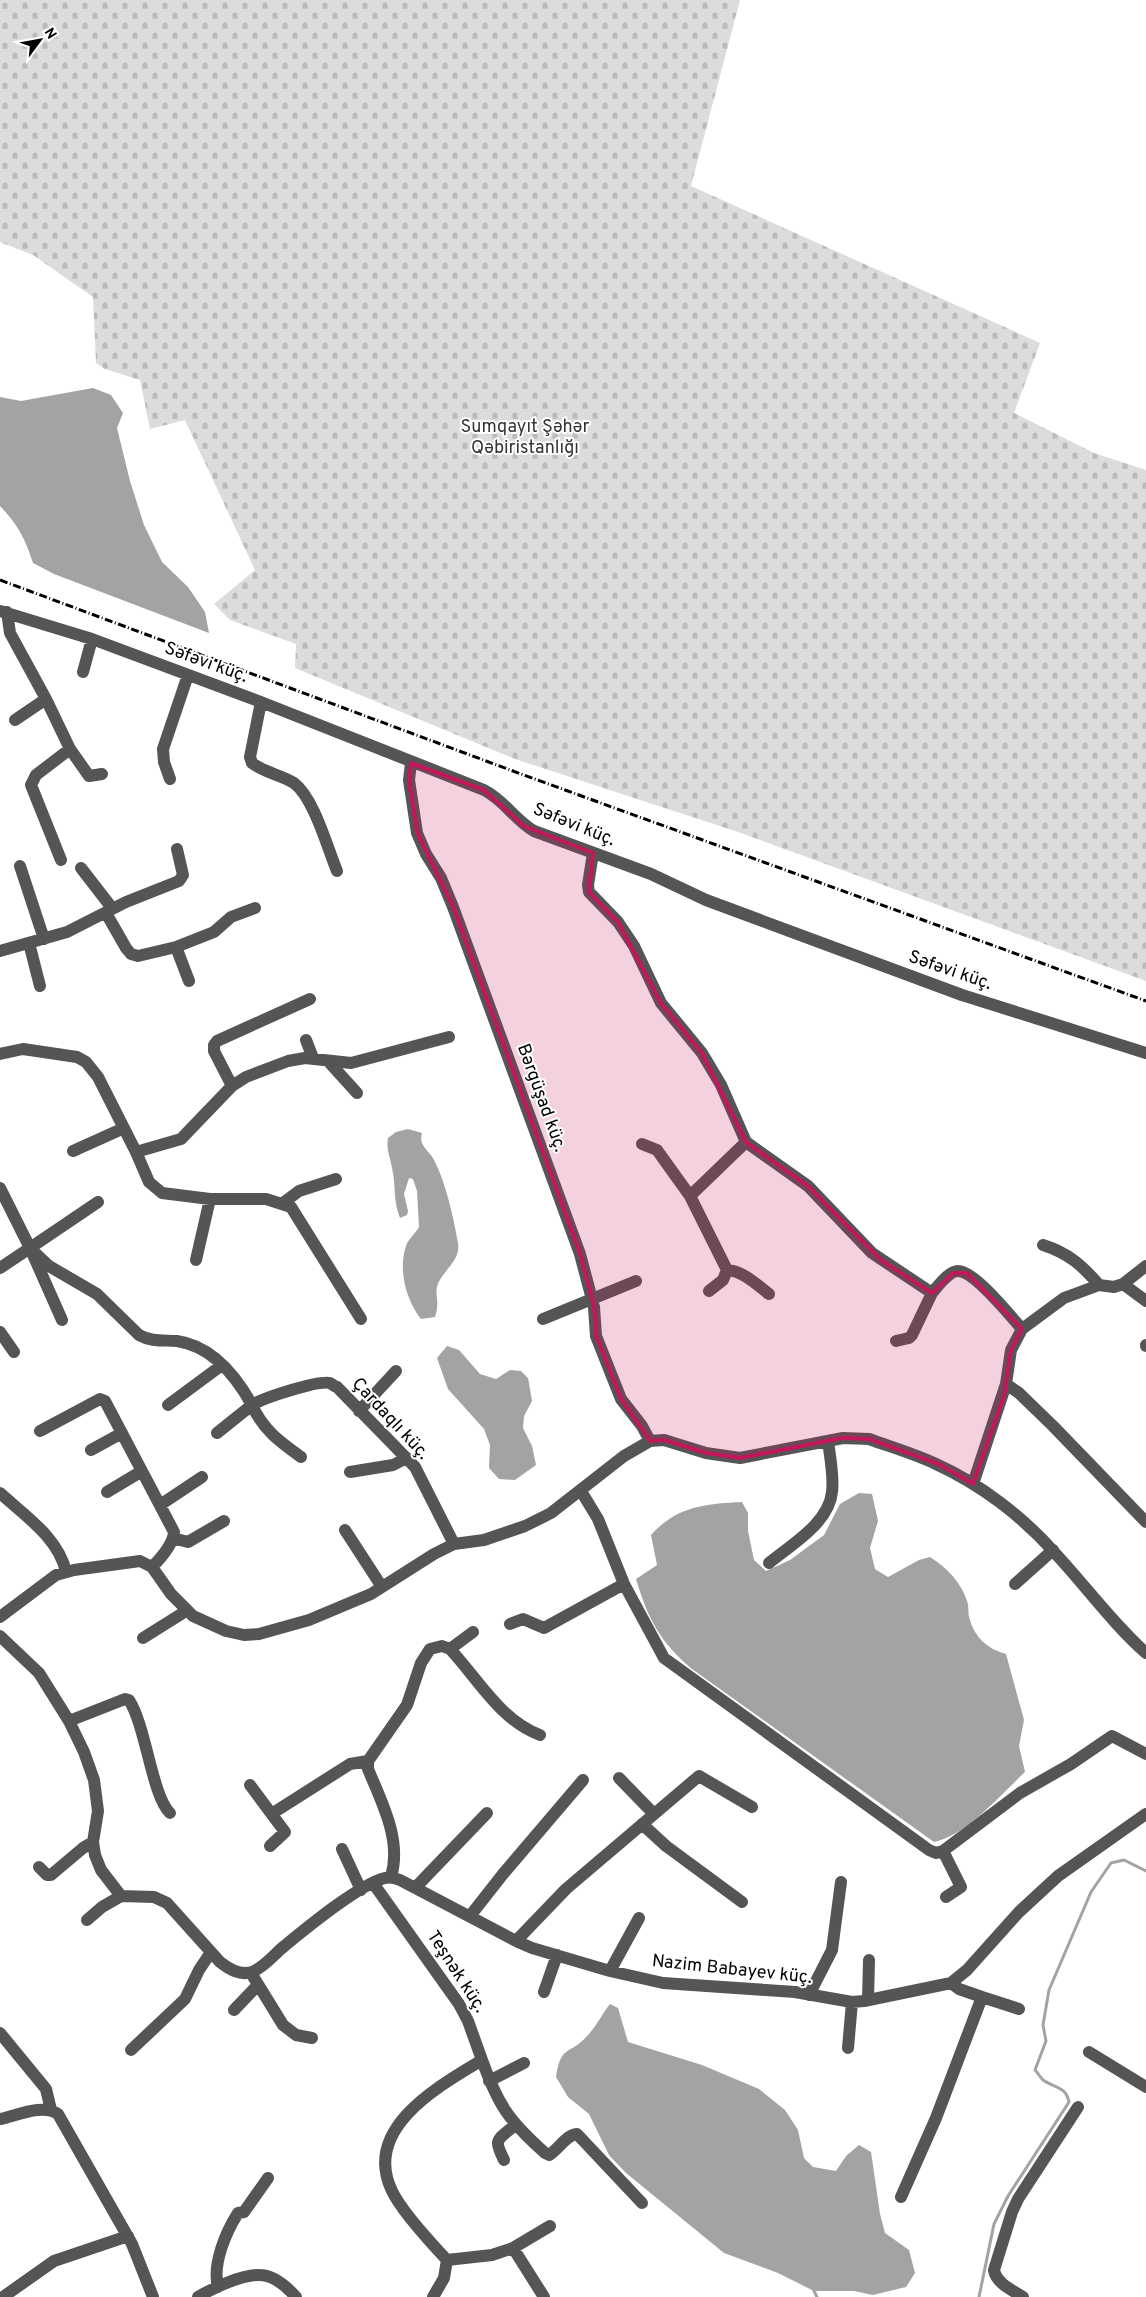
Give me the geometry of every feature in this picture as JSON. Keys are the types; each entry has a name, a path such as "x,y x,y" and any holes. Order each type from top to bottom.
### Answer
{"street":[{"name":"Səfəvi küç.","path":"3,611 92,639 261,702 411,763 484,790 498,800 524,826 651,874 706,900 962,995 1146,1053"},
{"path":"3,611 10,633 70,749 89,776 102,774"},
{"path":"83,672 92,639"},
{"path":"170,780 164,762 163,749 188,675"},
{"path":"15,720 46,700"},
{"path":"261,702 250,757 252,764 294,783 302,790 310,803 337,870"},
{"path":"60,860 31,785 36,775 70,749"},
{"name":"Bərgüşad küç.","path":"411,763 409,780 417,833 426,854 441,878 453,907 580,1254 593,1299 596,1336 621,1399 642,1426 650,1441"},
{"path":"0,951 67,932 109,910 179,881 183,874 178,848"},
{"path":"593,853 588,885 589,892 618,922 634,946 661,1002 702,1053 720,1085 746,1142 808,1186 872,1253 932,1293"},
{"path":"20,866 44,939"},
{"path":"81,868 109,910 132,954 138,956 176,947 214,932 232,917 255,908"},
{"path":"29,943 40,986"},
{"path":"176,947 189,980"},
{"path":"232,1086 214,1051 216,1041 310,999"},
{"path":"136,1152 181,1139 232,1086 246,1077 288,1061 313,1058 351,1063 449,1037"},
{"path":"306,1040 313,1058"},
{"path":"0,1054 23,1049 76,1057 86,1062 98,1077 149,1182 156,1190 162,1193 210,1198 266,1199 291,1207 341,1290 362,1319"},
{"path":"328,1061 356,1093"},
{"path":"73,1151 124,1128"},
{"path":"690,1196 746,1142"},
{"path":"642,1144 657,1150 690,1196 727,1270 723,1280 709,1291"},
{"path":"283,1203 299,1191 336,1179"},
{"path":"0,1188 30,1248 62,1320"},
{"path":"196,1260 210,1198"},
{"path":"0,1268 98,1202"},
{"path":"1043,1245 1074,1258 1099,1285"},
{"path":"30,1248 49,1266 97,1294 139,1335 146,1339 194,1344 209,1352 239,1384 264,1426 276,1439 301,1457"},
{"path":"973,1484 1006,1384 1012,1350 1022,1329 1064,1298 1099,1285 1114,1287 1123,1284 1146,1266"},
{"path":"727,1270 735,1270 769,1294"},
{"path":"896,1341 909,1338 912,1335 932,1293 952,1272 958,1271 966,1273 978,1282 1022,1329"},
{"path":"543,1319 636,1282"},
{"path":"1123,1284 1146,1301"},
{"path":"0,1332 14,1352"},
{"path":"168,1405 222,1365"},
{"path":"360,1411 396,1371"},
{"name":"Çardaqlı küç.","path":"252,1405 272,1396 330,1383 347,1396 407,1458 419,1475 454,1544"},
{"path":"1006,1384 1019,1393 1053,1426 1146,1522"},
{"path":"40,1431 100,1400 105,1401 174,1532 173,1538 152,1567"},
{"path":"216,1433 252,1405"},
{"path":"91,1450 122,1433"},
{"path":"0,1616 56,1575 140,1561 152,1567 186,1611 226,1631 244,1635 259,1634 309,1620 382,1587 434,1554 454,1544 484,1540 525,1526 551,1513 624,1456 650,1441 664,1440 706,1453 740,1458 843,1438 869,1439 938,1464 973,1484 1017,1517 1053,1550 1122,1630 1146,1653"},
{"path":"769,1563 809,1530 824,1513 830,1501 832,1490 828,1441"},
{"path":"350,1472 393,1465 407,1458"},
{"path":"107,1492 142,1471"},
{"path":"160,1505 202,1477"},
{"path":"581,1491 598,1519 624,1584 664,1658 929,1850 936,1853 943,1851 1020,1793 1071,1764 1112,1736 1120,1738 1132,1748 1146,1754"},
{"path":"0,1493 56,1547 64,1562 66,1572"},
{"path":"173,1538 188,1542 224,1521"},
{"path":"345,1530 382,1587"},
{"path":"1015,1584 1053,1550"},
{"path":"510,1624 523,1619 544,1628 624,1584"},
{"path":"143,1638 186,1611"},
{"path":"450,1649 473,1632"},
{"path":"0,1636 40,1673 69,1721 94,1780 98,1810 94,1842 95,1855 101,1870 121,1896"},
{"path":"87,1920 102,1907 121,1896 154,1897 167,1903 211,1952 230,1969 240,1973 250,1973 329,1911 373,1883 391,1878 395,1856 391,1829 368,1769 368,1761 408,1705 426,1654 436,1646 450,1649 504,1712 524,1729 540,1735"},
{"path":"69,1721 125,1699 129,1700 141,1728 162,1801 170,1813"},
{"path":"273,1813 350,1764 368,1761"},
{"path":"516,1941 566,1889 699,1776 752,1806"},
{"path":"619,1778 654,1814"},
{"path":"470,1916 502,1874 583,1780"},
{"path":"250,1785 286,1832 270,1846"},
{"path":"415,1888 487,1813"},
{"name":"Nazim Babayev küç.","path":"391,1878 415,1888 516,1941 610,1971 662,1983 764,1989 852,2002 951,1983 967,1970 1019,1912 1058,1876 1146,1814"},
{"path":"642,1824 666,1846 742,1902"},
{"path":"39,1867 46,1875 50,1875 82,1848 94,1842"},
{"path":"342,1849 361,1890"},
{"path":"943,1851 961,1888 946,1897"},
{"path":"809,1995 832,1950 841,1882"},
{"name":"Teşnək küç.","path":"373,1883 459,2004 468,2021 489,2081 514,2125 549,2155 572,2134 582,2136 612,2173 642,2202"},
{"path":"610,1971 639,1918"},
{"path":"131,2050 185,1999 199,1970 211,1952"},
{"path":"544,1992 557,1955"},
{"path":"868,2000 869,1960"},
{"path":"250,1973 283,2025 296,2036 312,2038"},
{"path":"951,1983 959,1989 1019,2008"},
{"path":"234,2010 258,1986"},
{"path":"901,2198 936,2118 982,1997"},
{"path":"848,2048 852,2002"},
{"path":"0,2033 46,2089 51,2110"},
{"path":"1089,2052 1146,2087"},
{"path":"447,2260 399,2204 392,2191 384,2160 392,2136 407,2114 454,2077 482,2060"},
{"path":"489,2081 524,2062"},
{"path":"1023,2297 1000,2282 995,2276 994,2270 1012,2212 1018,2199 1078,2106"},
{"path":"0,2120 42,2110 51,2110 58,2114 128,2236 153,2297"},
{"path":"504,2160 496,2145 497,2141 514,2125"},
{"path":"218,2286 216,2270 225,2234 238,2213 244,2212 268,2178"},
{"path":"447,2260 492,2255 513,2248 550,2226"},
{"path":"3,2297 54,2261 128,2236"},
{"path":"513,2248 544,2297"},
{"path":"433,2297 444,2278 447,2260"},
{"path":"198,2297 218,2286 260,2274 278,2282 296,2297"}],"highlighted area":[{"path":"411,763 484,790 524,826 593,853 589,892 618,922 661,1003 702,1053 746,1142 808,1186 881,1260 932,1293 953,1273 967,1273 1022,1329 1011,1350 1004,1396 973,1484 938,1464 869,1439 843,1438 740,1458 706,1453 664,1440 650,1441 621,1399 596,1336 594,1307 580,1254 453,907 417,833 409,780"}],"green space":[{"name":"Sumqayıt Şəhər Qəbiristanlığı","path":"0,0 740,0 691,186 1040,343 1014,413 1094,453 1146,470 1146,981 738,832 515,759 295,668 296,644 230,620 214,604 255,570 185,420 150,429 140,380 105,369 96,363 93,297 33,255 0,242"}],"shaded area":[{"path":"93,388 111,395 123,413 117,428 130,481 144,525 162,562 188,587 205,612 209,633 54,574 33,563 20,532 12,519 0,506 0,397 21,401"},
{"path":"408,1129 422,1133 423,1145 433,1158 439,1171 449,1202 458,1243 457,1256 442,1276 437,1287 435,1317 421,1319 411,1303 403,1275 407,1243 419,1227 417,1191 413,1179 409,1178 404,1194 408,1211 407,1215 400,1218 396,1205 393,1174 388,1153 388,1138 396,1132"},
{"path":"447,1346 459,1350 480,1374 496,1379 510,1370 521,1371 528,1378 532,1401 524,1416 523,1428 532,1446 536,1465 515,1480 499,1479 489,1468 490,1445 484,1429 448,1389 437,1358"},
{"path":"859,1493 872,1494 878,1521 870,1548 875,1569 888,1577 919,1560 930,1557 948,1571 961,1588 968,1603 969,1617 974,1631 987,1645 1006,1654 1024,1720 1019,1746 1025,1772 971,1823 946,1838 934,1842 692,1669 671,1649 656,1629 645,1606 636,1579 657,1565 651,1535 661,1525 681,1512 716,1504 742,1502 748,1513 748,1531 754,1560 766,1571 790,1560 824,1535 840,1504"},
{"path":"610,2004 618,2008 628,2042 702,2065 759,2089 785,2110 798,2130 804,2158 813,2167 836,2171 846,2156 859,2145 871,2152 880,2214 885,2233 909,2250 915,2273 906,2287 873,2295 854,2291 814,2291 778,2273 724,2253 626,2173 609,2155 589,2114 568,2097 556,2077 560,2059 587,2036"}],"waterway":[{"path":"979,2297 994,2224 1008,2196 1069,2102 1062,2090 1043,2080 1035,2070 1046,2041 1043,2025 1049,1990 1091,1892 1111,1863 1124,1860 1146,1871"},
{"path":"814,2291 817,2297"}],"railway":[{"path":"0,580 521,774 1146,1001"}]}
